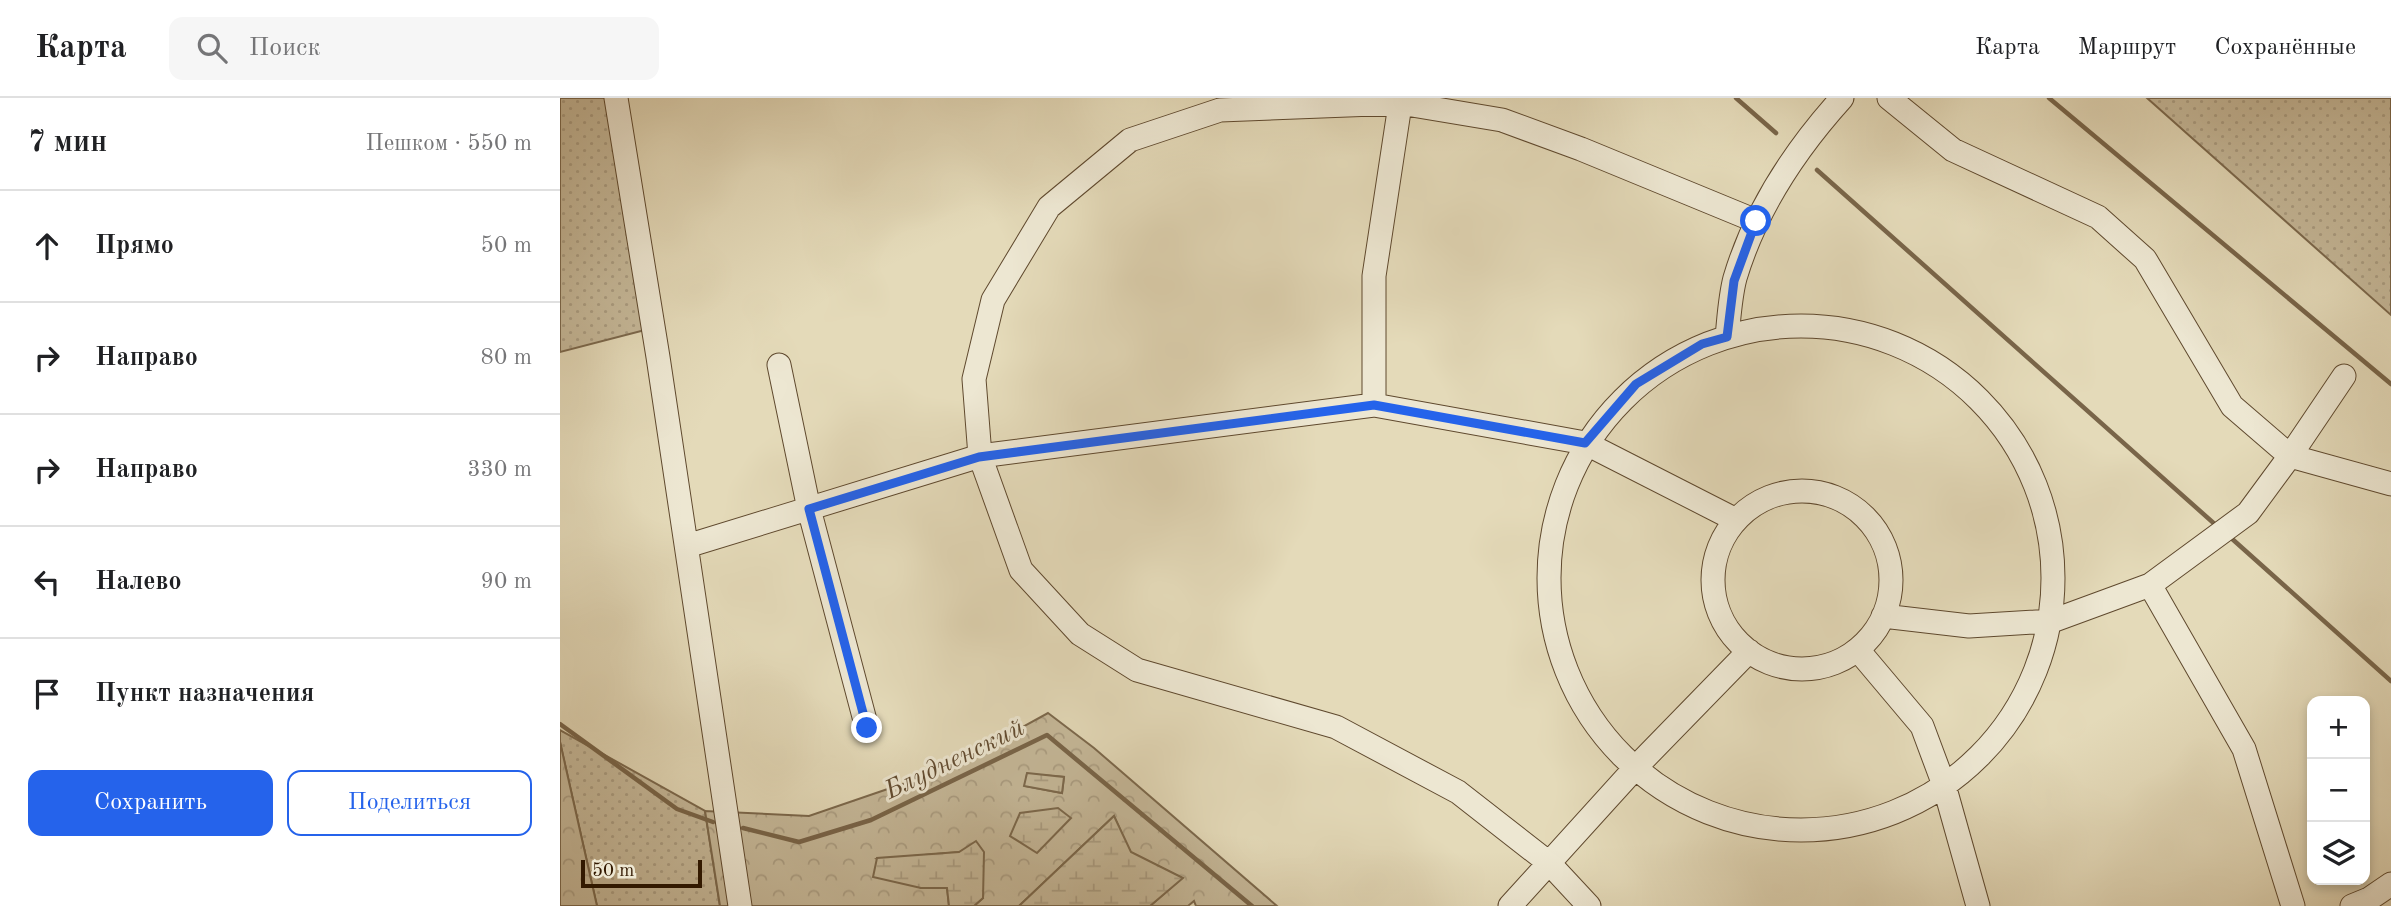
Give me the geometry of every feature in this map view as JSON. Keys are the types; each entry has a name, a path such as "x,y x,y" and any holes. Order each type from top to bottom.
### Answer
{"street":[{"path":"616,98 659,357 740,906"},
{"path":"1727,337 1734,281 1756,221 1810,134 1842,98"},
{"path":"1889,98 1953,150 2098,217 2145,259 2232,406 2290,457 2391,484"},
{"path":"1590,906 1549,863 1458,792 1336,727 1136,670 1080,634 1021,570 979,457 974,379 993,300 1049,207 1130,140 1220,110 1400,101 1503,120 1756,221"},
{"path":"1374,405 1374,276 1400,101"},
{"path":"1777,325 1855,329 1927,357 1988,405 2032,469 2054,544 2052,621 2026,698 1976,762 1909,808 1831,830 1750,827 1674,798 1611,746 1567,678 1548,599 1554,518 1585,443 1636,384 1702,344 1727,337 1777,325"},
{"path":"779,365 809,509 867,728"},
{"path":"1883,616 1969,626 2052,621 2150,585 2248,513 2290,457 2344,376"},
{"path":"687,546 979,457 1374,405 1585,443 1736,520"},
{"path":"1786,492 1816,492 1844,501 1867,518 1884,543 1892,571 1889,600 1883,616 1878,628 1858,650 1833,664 1804,669 1775,665 1749,651 1728,630 1716,603 1713,574 1720,545 1736,520 1759,502 1786,492"},
{"path":"2150,585 2244,749 2293,906"},
{"path":"1858,650 1922,726 1944,785 1978,906"},
{"path":"1510,906 1636,767 1749,651"},
{"path":"2352,906 2369,899 2391,884"}],"green space":[{"path":"560,98 607,98 645,330 560,352"},
{"path":"2147,98 2391,98 2391,315"},
{"path":"1048,713 1094,748 1277,906 1196,906 1194,901 1188,906 1150,906 1182,878 1130,852 1114,816 1019,906 974,906 983,898 959,852 877,859 921,888 947,888 949,906 720,906 705,811 809,816 946,769","holes":["1027,774 1064,777 1062,793 1025,786"]},
{"path":"560,730 705,811 720,906 597,906 560,742"},
{"path":"560,742 597,906 560,906"},
{"path":"1027,773 1064,777 1062,793 1024,786"},
{"path":"1058,808 1071,818 1037,853 1010,836 1020,813"},
{"path":"1114,816 1131,852 1183,878 1150,906 1019,906"},
{"path":"976,841 984,852 983,898 974,906 949,906 947,888 921,888 873,877 877,858 959,852"}],"waterway":[{"path":"1736,98 1776,133"},
{"path":"2049,98 2391,384"},
{"path":"1817,170 2218,527"},
{"path":"2230,537 2391,681"},
{"name":"Блудненский","path":"560,724 677,809 713,822"},
{"name":"Блудненский","path":"743,828 799,842 871,820 1047,735 1252,906"}],"route":[{"path":"867,728 809,509 979,457 1374,405 1585,443 1636,384 1702,344 1727,337 1734,281 1756,221"}]}
